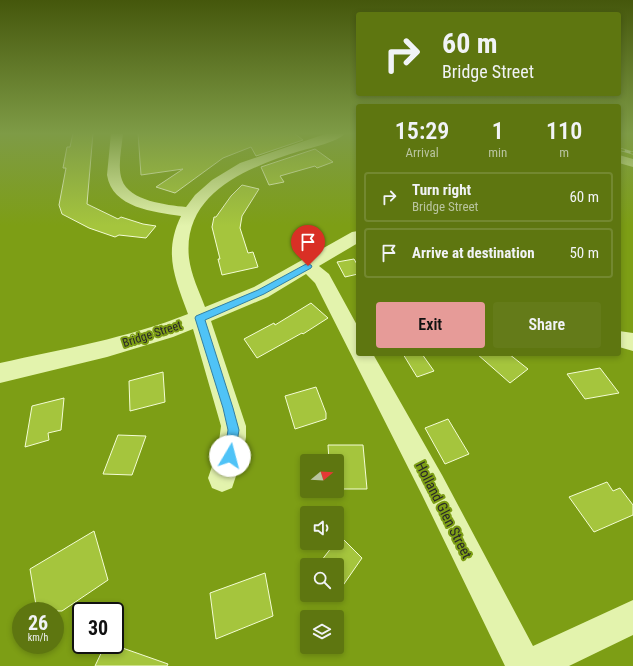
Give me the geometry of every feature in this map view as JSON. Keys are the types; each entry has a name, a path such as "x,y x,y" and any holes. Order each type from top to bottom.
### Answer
{"street":[{"path":"116,164 115,180 119,188 134,199 155,207 189,212"},
{"path":"222,478 230,456 234,430 200,318 180,259 181,235 189,212 216,183 242,167 250,164"},
{"name":"Bridge Street","path":"0,373 107,348 173,329 261,292 356,237"},
{"path":"308,266 322,279 356,343"},
{"path":"621,339 633,342"},
{"name":"Holland Glen Street","path":"363,356 432,485 524,666"},
{"path":"530,666 633,617"}],"building":[{"path":"64,164 90,164 87,204 118,219 121,217 143,224 156,226 146,238 119,235 115,237 89,228 62,214 59,205 66,168 63,168"},
{"path":"140,164 215,164 175,193 156,187 183,169 141,175"},
{"path":"270,164 327,164 317,168 315,166 280,176 284,182 269,185 261,167"},
{"path":"242,185 259,189 242,216 240,228 248,253 253,252 258,267 222,275 218,259 220,259 212,227 214,217 216,217 231,196"},
{"path":"354,259 356,262 356,274 345,277 337,262"},
{"path":"311,303 328,318 303,334 302,333 257,358 244,339 274,323 275,325"},
{"path":"404,356 423,356 434,371 417,377"},
{"path":"479,356 512,356 528,369 510,383"},
{"path":"600,368 619,393 585,399 567,374"},
{"path":"163,372 165,402 130,411 129,381"},
{"path":"316,387 326,413 326,419 295,429 285,396"},
{"path":"64,398 61,430 48,433 49,440 25,447 32,406"},
{"path":"448,419 469,454 445,464 425,428"},
{"path":"118,435 146,436 132,475 103,474"},
{"path":"328,445 363,445 367,489 344,489 344,454 329,454"},
{"path":"607,482 613,491 620,488 633,505 633,515 594,532 569,497"},
{"path":"94,531 108,580 75,602 72,602 72,604 64,610 64,602 36,602 30,569"},
{"path":"344,540 362,558 344,584 344,558 323,558 330,550 344,550"},
{"path":"265,573 273,616 216,639 210,593"},
{"path":"124,649 168,664 167,666 95,666 101,654 124,654"}],"route":[{"path":"230,456 234,430 200,318 261,292 308,266"}]}
